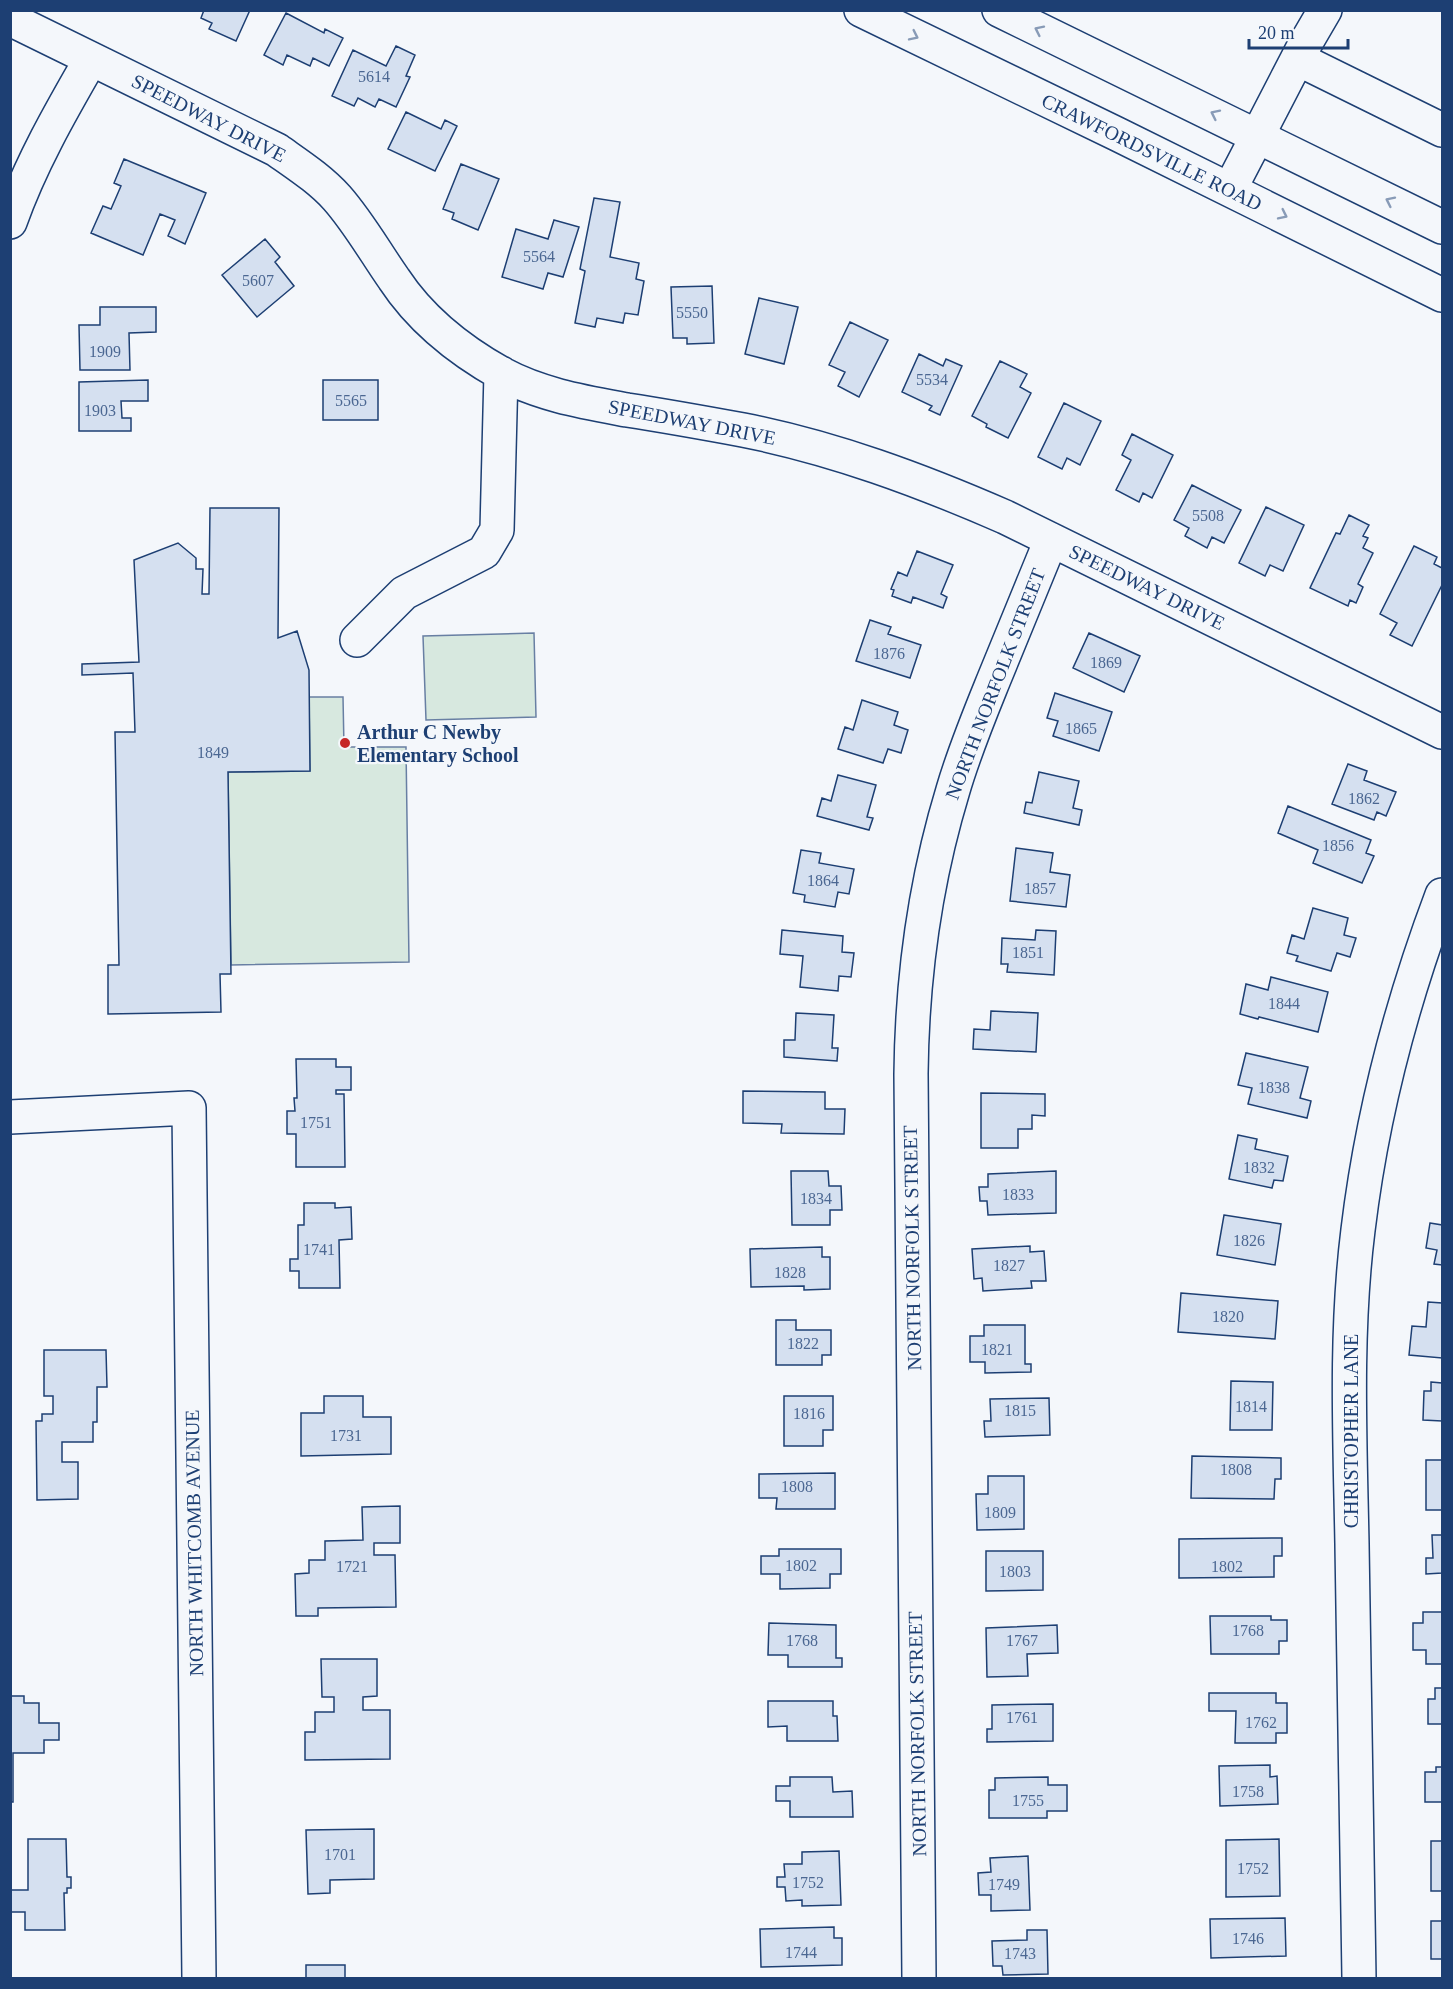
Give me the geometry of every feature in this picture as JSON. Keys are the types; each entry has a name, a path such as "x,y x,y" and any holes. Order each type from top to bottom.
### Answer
{"street":[{"name":"CRAWFORDSVILLE ROAD","path":"861,10 1443,295"},
{"path":"999,10 1443,227"},
{"path":"1230,189 1325,10"},
{"name":"SPEEDWAY DRIVE","path":"10,19 277,150 305,170 336,198 359,225 394,280 423,315 457,346 501,374 538,391 580,402 744,430 863,461 935,487 1051,540 1443,732"},
{"path":"10,222 40,153 91,58"},
{"path":"1298,59 1443,130"},
{"path":"357,640 404,593 484,552 497,530 501,374"},
{"name":"NORTH NORFOLK STREET","path":"919,1978 911,1074 914,997 922,922 934,862 953,788 978,718 1051,540"},
{"name":"CHRISTOPHER LANE","path":"1359,1978 1349,1388 1354,1264 1365,1176 1387,1065 1408,991 1443,895"},
{"name":"NORTH WHITCOMB AVENUE","path":"10,1118 189,1108 200,1978"}],"shaded area":[{"path":"534,633 536,717 426,720 423,636"},
{"path":"309,697 343,697 344,747 406,747 409,962 231,965 228,772 310,771"}],"building":[{"path":"204,10 250,10 236,41 209,29 212,23 201,18"},
{"path":"286,13 324,33 325,29 343,38 329,66 313,58 310,66 287,55 283,65 264,55"},
{"path":"396,46 415,55 406,76 410,77 396,107 379,99 375,107 358,98 354,106 332,96 353,50 386,66"},
{"path":"406,112 441,129 445,120 457,126 435,171 388,149"},
{"path":"124,159 206,193 185,244 168,236 175,220 160,214 143,255 91,233 103,206 111,209 121,186 114,183"},
{"path":"461,164 499,179 478,230 452,219 454,213 443,209"},
{"path":"594,198 620,202 610,257 639,263 636,279 644,281 638,315 625,313 623,323 597,318 595,327 575,323 585,271 580,269"},
{"path":"554,220 579,227 563,277 548,273 543,289 502,277 516,229 548,239"},
{"path":"265,239 280,257 275,262 294,286 257,317 222,275"},
{"path":"712,286 714,343 687,344 687,338 673,338 671,287"},
{"path":"759,298 798,307 784,364 745,354"},
{"path":"100,307 156,307 156,332 129,333 130,370 80,370 79,325 100,325"},
{"path":"850,322 888,340 859,397 838,386 845,372 829,365"},
{"path":"919,354 943,366 946,359 962,366 940,415 929,410 932,406 902,392"},
{"path":"1000,361 1027,374 1020,387 1031,393 1008,438 986,427 987,424 972,416"},
{"path":"148,380 148,401 121,401 122,418 131,418 131,431 79,431 79,382"},
{"path":"323,380 378,380 378,420 323,420"},
{"path":"1064,403 1101,421 1080,465 1067,458 1062,469 1038,457"},
{"path":"1132,434 1173,455 1152,498 1143,493 1139,502 1116,490 1131,460 1122,455"},
{"path":"1192,485 1241,510 1224,543 1212,537 1207,548 1185,536 1189,528 1174,520"},
{"path":"1266,507 1304,525 1283,571 1270,565 1265,576 1239,563"},
{"path":"210,508 279,508 278,638 297,631 309,670 310,771 228,772 231,974 220,974 221,1012 108,1014 108,965 119,965 115,732 135,732 133,673 82,675 82,664 139,662 134,560 178,543 196,558 196,569 203,569 202,594 209,594"},
{"path":"1349,515 1369,525 1363,536 1368,538 1363,548 1373,553 1358,584 1363,587 1356,603 1350,600 1348,606 1310,588 1336,533 1340,534"},
{"path":"1414,546 1437,557 1434,564 1442,568 1442,585 1412,646 1390,635 1397,623 1380,614"},
{"path":"917,551 953,565 941,594 947,597 943,608 913,597 911,603 892,596 894,590 891,589 898,572 907,576"},
{"path":"870,620 891,627 888,634 921,645 910,678 856,661"},
{"path":"1089,633 1140,656 1124,692 1073,668"},
{"path":"1055,693 1112,712 1099,751 1053,736 1058,721 1047,718"},
{"path":"862,700 898,712 894,725 908,730 901,753 888,749 883,763 838,749 845,727 853,730"},
{"path":"1348,764 1367,771 1364,780 1396,792 1386,816 1377,812 1374,820 1332,804"},
{"path":"1039,772 1079,781 1073,808 1082,810 1079,825 1024,813 1026,802 1032,803"},
{"path":"838,775 876,785 867,817 873,818 869,830 817,816 822,798 831,801"},
{"path":"1288,806 1371,840 1366,853 1374,856 1362,883 1313,863 1318,850 1278,833"},
{"path":"1016,848 1053,853 1050,872 1070,875 1066,907 1010,901"},
{"path":"801,850 821,853 819,863 854,869 849,894 838,892 835,907 804,902 805,895 793,893"},
{"path":"1313,908 1348,918 1344,935 1356,938 1350,957 1337,953 1331,971 1296,961 1298,956 1287,953 1292,935 1304,939"},
{"path":"782,930 843,936 842,952 854,953 851,977 839,976 838,991 800,987 803,956 780,954"},
{"path":"1036,930 1056,931 1054,975 1007,972 1008,964 1001,964 1002,938 1035,940"},
{"path":"1271,977 1328,992 1318,1032 1240,1014 1246,984 1268,990"},
{"path":"991,1011 1038,1013 1036,1052 973,1049 974,1029 990,1030"},
{"path":"796,1013 834,1015 832,1048 838,1048 837,1061 784,1057 784,1040 795,1040"},
{"path":"1246,1053 1308,1067 1300,1098 1311,1101 1307,1118 1248,1104 1252,1088 1238,1085"},
{"path":"296,1059 336,1059 336,1067 351,1067 351,1090 336,1090 336,1094 344,1094 345,1167 296,1167 296,1134 287,1134 287,1111 295,1111"},
{"path":"743,1091 825,1092 825,1109 845,1109 844,1134 781,1133 782,1124 743,1123"},
{"path":"981,1093 1045,1094 1045,1116 1032,1115 1032,1129 1018,1129 1018,1148 981,1148"},
{"path":"1238,1135 1257,1139 1255,1149 1288,1156 1283,1181 1274,1180 1272,1188 1229,1179"},
{"path":"791,1171 828,1171 829,1186 841,1186 842,1210 830,1210 830,1225 792,1225"},
{"path":"1056,1171 1056,1213 988,1215 987,1201 980,1201 979,1187 988,1187 988,1174"},
{"path":"304,1203 335,1203 335,1208 351,1207 352,1239 339,1240 340,1288 299,1288 299,1271 290,1271 290,1259 298,1259 298,1225 304,1225"},
{"path":"1224,1215 1281,1224 1275,1265 1217,1255"},
{"path":"1430,1223 1442,1225 1442,1265 1434,1264 1437,1250 1426,1248"},
{"path":"1030,1246 1030,1252 1044,1251 1046,1281 1031,1281 1032,1288 983,1291 982,1278 974,1279 972,1249"},
{"path":"822,1247 822,1257 830,1257 830,1289 804,1290 804,1286 751,1287 750,1249"},
{"path":"1181,1293 1278,1301 1275,1339 1178,1332"},
{"path":"1428,1302 1442,1303 1442,1358 1409,1355 1412,1326 1426,1327"},
{"path":"776,1320 796,1320 796,1330 831,1330 831,1355 822,1355 822,1365 776,1365"},
{"path":"984,1325 1025,1325 1025,1364 1031,1364 1031,1372 985,1373 985,1362 970,1362 970,1336 984,1336"},
{"path":"44,1350 106,1350 107,1387 97,1387 97,1422 93,1422 93,1442 62,1442 62,1462 78,1462 78,1499 37,1500 36,1421 42,1421 42,1414 53,1414 53,1396 44,1396"},
{"path":"1231,1381 1273,1382 1272,1430 1230,1430"},
{"path":"1431,1382 1442,1383 1442,1421 1423,1420 1424,1391 1431,1391"},
{"path":"324,1396 363,1396 363,1417 391,1417 391,1454 301,1456 301,1413 324,1413"},
{"path":"784,1396 833,1396 833,1430 823,1430 823,1446 784,1446"},
{"path":"1049,1398 1050,1435 985,1437 984,1421 991,1421 990,1399"},
{"path":"1192,1456 1281,1458 1281,1479 1275,1479 1274,1499 1191,1498"},
{"path":"1426,1460 1442,1460 1442,1510 1426,1510"},
{"path":"835,1473 835,1509 776,1509 777,1498 759,1498 759,1474"},
{"path":"988,1476 1024,1476 1024,1529 977,1530 976,1494 988,1494"},
{"path":"400,1506 400,1543 374,1543 374,1555 395,1555 396,1607 318,1608 318,1616 296,1616 295,1574 309,1573 309,1560 325,1560 325,1541 363,1540 362,1507"},
{"path":"1432,1535 1442,1535 1442,1573 1426,1574 1426,1558 1433,1558"},
{"path":"1282,1538 1282,1556 1274,1556 1274,1577 1179,1578 1179,1539"},
{"path":"779,1549 841,1549 841,1574 830,1574 830,1588 780,1589 780,1574 761,1574 761,1556 779,1556"},
{"path":"986,1551 1043,1551 1043,1590 986,1591"},
{"path":"1423,1612 1442,1612 1442,1664 1426,1664 1426,1650 1413,1650 1413,1623 1423,1623"},
{"path":"1210,1616 1271,1616 1271,1620 1287,1620 1287,1641 1279,1641 1279,1654 1211,1654"},
{"path":"769,1623 836,1625 836,1658 842,1658 842,1667 788,1667 788,1655 768,1655"},
{"path":"1057,1625 1058,1653 1027,1654 1028,1676 987,1677 986,1628"},
{"path":"321,1659 377,1659 377,1696 363,1697 363,1710 390,1710 390,1759 305,1760 305,1732 315,1732 315,1712 334,1712 334,1697 322,1697"},
{"path":"1435,1688 1442,1688 1442,1724 1428,1724 1428,1699 1435,1699"},
{"path":"1209,1693 1276,1693 1276,1703 1287,1703 1287,1733 1276,1733 1276,1743 1235,1743 1236,1711 1209,1711"},
{"path":"10,1696 24,1696 24,1703 39,1703 39,1723 59,1723 59,1740 44,1740 44,1753 13,1753 13,1802 10,1802"},
{"path":"768,1701 833,1701 833,1716 837,1716 838,1741 787,1741 787,1726 768,1727"},
{"path":"1053,1704 1053,1741 987,1742 987,1729 992,1729 992,1705"},
{"path":"1270,1765 1270,1777 1277,1776 1278,1804 1220,1806 1219,1766"},
{"path":"1436,1767 1442,1767 1442,1802 1425,1802 1425,1772 1436,1772"},
{"path":"790,1777 832,1777 833,1792 852,1791 853,1817 790,1817 790,1801 776,1801 776,1786 790,1786"},
{"path":"1048,1777 1048,1785 1067,1785 1067,1811 1047,1811 1047,1818 989,1818 989,1790 995,1790 995,1778"},
{"path":"374,1829 374,1879 330,1880 330,1893 308,1894 306,1830"},
{"path":"28,1839 66,1839 67,1877 71,1877 71,1888 67,1888 67,1893 64,1893 65,1930 25,1930 25,1912 10,1912 10,1890 28,1890"},
{"path":"1279,1839 1280,1896 1226,1897 1226,1840"},
{"path":"1431,1841 1442,1841 1442,1891 1431,1891"},
{"path":"839,1851 841,1905 802,1906 802,1900 786,1901 785,1887 777,1887 777,1877 785,1877 784,1864 802,1864 802,1852"},
{"path":"1028,1856 1030,1910 991,1911 991,1895 979,1895 978,1873 991,1872 990,1858"},
{"path":"1285,1918 1286,1956 1211,1958 1210,1919"},
{"path":"1431,1921 1442,1921 1442,1959 1431,1959"},
{"path":"834,1927 834,1938 842,1938 842,1965 761,1967 760,1929"},
{"path":"1027,1930 1047,1930 1048,1974 1003,1975 1002,1966 993,1966 992,1941 1027,1940"},
{"path":"306,1965 345,1965 345,1978 306,1978"}],"place":[{"name":"Arthur C Newby Elementary School","path":"345,743"}]}
